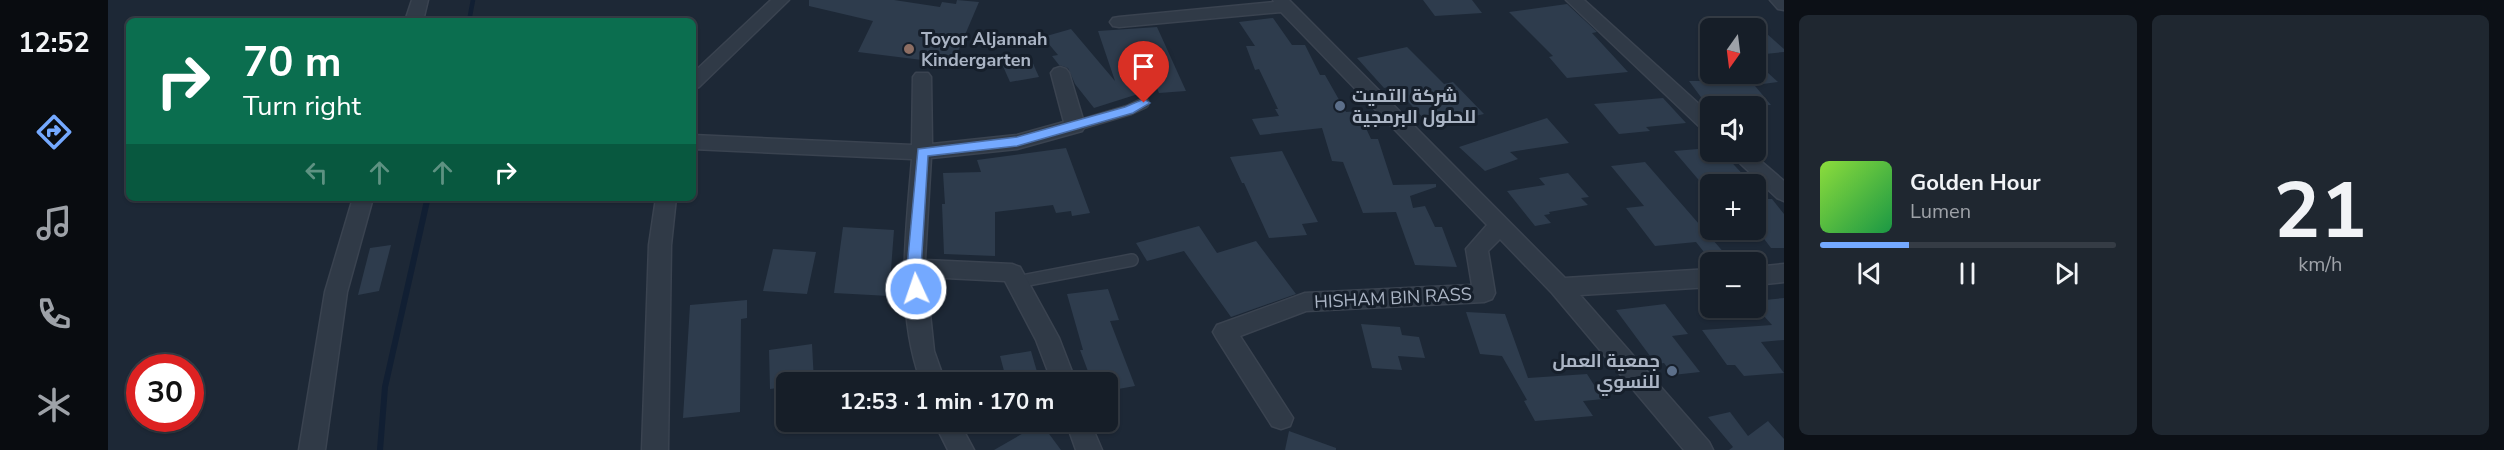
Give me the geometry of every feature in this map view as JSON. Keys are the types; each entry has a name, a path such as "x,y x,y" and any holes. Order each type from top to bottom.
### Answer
{"street":[{"path":"415,18 420,0"},
{"path":"696,80 781,0"},
{"path":"1574,0 1700,116"},
{"path":"1778,0 1784,5"},
{"path":"1119,22 1283,3 1560,287 1700,450"},
{"path":"696,142 922,152 1017,142 1075,126 1060,73"},
{"path":"922,77 922,152 914,268 922,351 929,372"},
{"path":"1749,162 1784,194"},
{"path":"312,450 336,292 362,201"},
{"path":"654,450 660,245 666,201"},
{"name":"HISHAM BIN RASS","path":"1281,418 1225,332 1305,302 1484,293 1477,249 1499,226"},
{"path":"914,268 1012,273 1047,338 1060,372"},
{"path":"1766,275 1784,273"},
{"path":"1560,287 1700,279"},
{"path":"951,432 961,450"},
{"path":"1082,432 1089,450"}],"lane":[{"path":"1075,126 1129,110 1144,103"},
{"path":"1017,282 1132,260"}],"building":[{"path":"809,0 894,0 940,7 942,2 956,4 957,0 979,2 956,56 950,54 946,63 858,52 873,21 809,6"},
{"path":"1423,0 1472,0 1482,13 1435,16"},
{"path":"1567,4 1597,32 1592,33 1628,72 1567,78 1549,57 1553,56 1509,12"},
{"path":"1273,18 1292,45 1305,45 1320,75 1325,75 1346,112 1358,111 1371,139 1378,139 1393,185 1436,184 1436,187 1410,196 1413,208 1425,206 1435,227 1442,227 1457,267 1415,265 1396,212 1363,213 1343,162 1332,161 1322,128 1260,135 1252,119 1279,116 1275,109 1278,109 1259,69 1255,70 1246,46 1255,46 1239,22"},
{"path":"1157,27 1186,91 1159,93 1157,88 1094,108 1075,84 1068,68 1059,65 1052,56 1058,55 1043,37 1071,29 1115,81 1098,31"},
{"path":"1766,33 1784,49 1784,52 1766,54"},
{"path":"1407,47 1444,84 1453,82 1484,114 1431,126 1393,86 1384,88 1357,58"},
{"path":"1031,59 1039,77 1010,82 1002,64"},
{"path":"1766,71 1778,82 1766,84"},
{"path":"1689,81 1700,81 1700,84 1753,84 1763,96 1700,96"},
{"path":"1663,98 1686,123 1646,127 1650,131 1619,134 1594,104"},
{"path":"1547,118 1569,143 1510,152 1518,159 1485,171 1459,147"},
{"path":"1066,148 1090,213 1072,216 1071,211 1056,213 1053,205 995,212 995,256 944,254 943,173 981,172 977,160"},
{"path":"1700,149 1700,162 1731,162 1742,174 1700,174 1700,181 1674,151"},
{"path":"1282,151 1318,222 1302,224 1307,235 1269,238 1230,157"},
{"path":"1645,162 1700,225 1700,240 1713,240 1723,252 1704,252 1696,242 1655,246 1626,208 1644,206 1611,166"},
{"path":"1568,173 1589,197 1581,198 1588,205 1549,212 1550,214 1544,215 1551,223 1535,226 1507,191 1545,185 1539,178"},
{"path":"1766,199 1772,199 1784,214 1784,248 1771,248 1765,240"},
{"path":"1199,226 1217,253 1256,241 1296,294 1231,317 1184,251 1147,261 1136,243"},
{"path":"843,227 894,230 889,296 834,293"},
{"path":"391,245 379,291 358,295 370,248"},
{"path":"773,249 816,252 807,294 763,291"},
{"path":"1108,289 1119,320 1110,321 1135,386 1118,389 1118,372 1088,372 1080,350 1083,350 1067,294"},
{"path":"1784,298 1784,340 1761,342 1784,373 1744,376 1735,365 1727,365 1702,330 1772,325 1766,318 1766,300"},
{"path":"747,300 747,318 741,319 740,412 683,418 690,305"},
{"path":"1665,304 1688,334 1672,336 1700,372 1673,375 1664,363 1656,364 1616,310"},
{"path":"1466,312 1505,314 1528,378 1587,374 1603,399 1583,401 1593,416 1535,421 1524,401 1527,400 1502,356 1480,354"},
{"path":"1361,324 1400,327 1402,335 1419,337 1425,358 1398,356 1402,370 1372,368"},
{"path":"812,344 813,372 776,372 776,388 770,389 769,350"},
{"path":"1031,351 1037,372 1004,372 1000,356"},
{"path":"1730,412 1748,436 1768,421 1784,439 1784,450 1729,450 1733,447 1708,417"},
{"path":"1289,431 1336,448 1336,450 1285,450"},
{"path":"1025,432 1048,432 1061,450 994,450"}],"waterway":[{"path":"470,18 473,0"},
{"path":"380,450 385,387 427,201"}],"place":[{"name":"Toyor Aljannah Kindergarten","path":"909,49"},
{"name":"شركة التميت للحلول البرمجية","path":"1340,106"},
{"name":"جمعية العمل للنسوي","path":"1672,371"}],"route":[{"path":"916,289 914,268 922,152 1017,142 1129,110 1144,103"}]}
